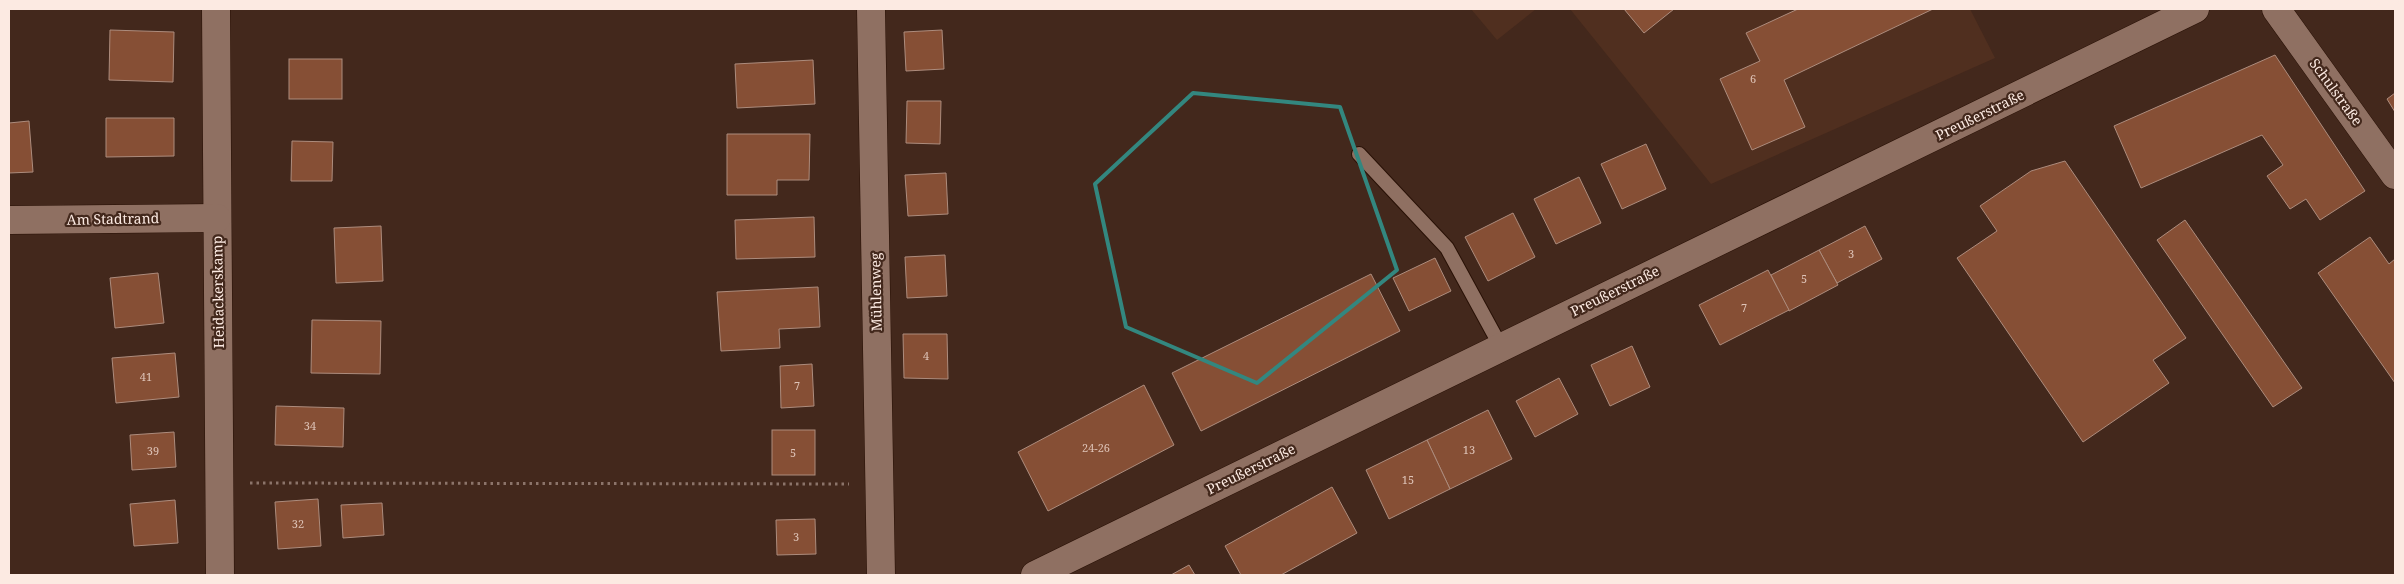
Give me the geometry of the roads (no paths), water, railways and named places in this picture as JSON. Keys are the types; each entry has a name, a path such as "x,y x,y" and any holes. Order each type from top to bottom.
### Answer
{"street":[{"name":"Heidackerskamp","path":"216,9 220,575"},
{"name":"Mühlenweg","path":"871,9 881,575"},
{"name":"Preußerstraße","path":"1036,575 2195,9"},
{"name":"Schulstraße","path":"2276,9 2395,175"},
{"name":"Am Stadtrand","path":"9,220 217,218"}],"lane":[{"path":"1359,154 1447,248 1500,347"}]}
